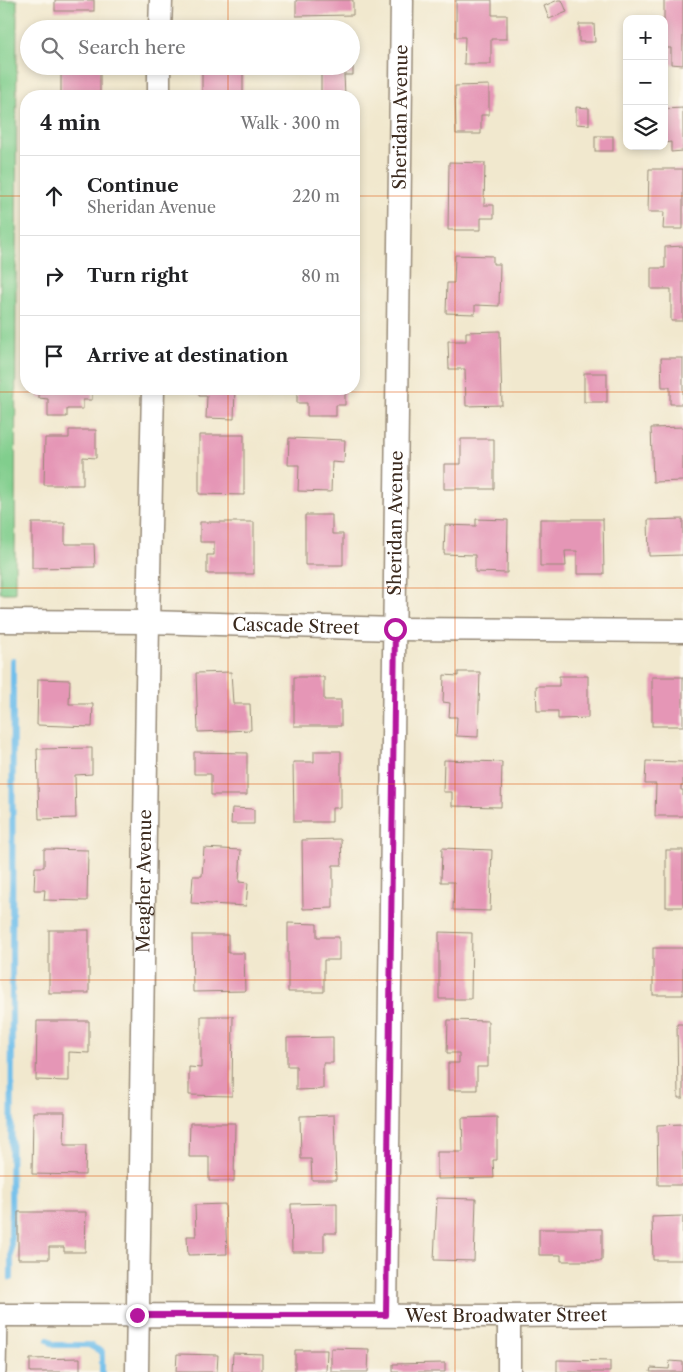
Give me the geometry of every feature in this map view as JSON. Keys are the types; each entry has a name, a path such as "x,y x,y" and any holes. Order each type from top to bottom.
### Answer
{"street":[{"path":"160,20 161,0"},
{"name":"Sheridan Avenue","path":"386,1315 402,0"},
{"path":"159,75 159,90"},
{"name":"Meagher Avenue","path":"137,1372 152,395"},
{"name":"Cascade Street","path":"0,621 148,622 395,629 683,631"},
{"name":"West Broadwater Street","path":"0,1315 509,1316 683,1314"},
{"path":"509,1316 509,1372"}],"lane":[{"path":"0,1315 0,1372"}],"green space":[{"path":"0,0 17,0 15,593 0,593"}],"building":[{"path":"55,0 94,0 94,11 55,11"},
{"path":"296,0 353,0 353,15 296,16"},
{"path":"456,0 492,0 492,15 507,15 507,39 491,39 491,64 464,64 465,37 456,37"},
{"path":"562,0 567,12 549,19 544,6"},
{"path":"664,0 683,0 683,65 671,64 671,48 668,48 668,15 664,15"},
{"path":"579,24 594,24 595,42 579,42"},
{"path":"61,75 100,75 100,90 61,90"},
{"path":"202,75 243,75 243,90 202,90"},
{"path":"321,75 344,75 345,90 321,90"},
{"path":"489,85 489,115 481,115 481,134 456,134 455,86"},
{"path":"576,107 589,108 589,125 576,124"},
{"path":"683,108 683,151 671,152 671,142 668,142 668,109"},
{"path":"595,136 613,136 613,151 595,151"},
{"path":"449,162 485,163 484,205 494,205 494,218 481,218 481,230 448,230"},
{"path":"649,169 683,169 683,229 663,229 664,212 648,212"},
{"path":"683,246 683,321 671,321 671,289 651,289 651,268 665,268 665,247"},
{"path":"455,255 493,256 493,264 500,264 499,306 475,305 475,314 446,313 447,283 454,283"},
{"path":"500,331 502,405 466,406 465,369 449,369 448,341 466,341 466,332"},
{"path":"661,358 683,358 683,404 670,404 670,387 662,387"},
{"path":"584,373 607,373 607,402 584,402"},
{"path":"39,395 92,395 92,400 83,400 83,409 67,409 67,417 48,417 48,399 39,398"},
{"path":"235,395 234,419 206,418 207,396 199,396"},
{"path":"297,395 345,395 345,405 336,405 336,416 307,416 307,403 297,403"},
{"path":"683,427 683,481 653,482 651,428"},
{"path":"69,430 96,430 96,458 83,457 83,485 44,485 45,438 69,438"},
{"path":"199,435 244,435 244,495 199,494"},
{"path":"289,438 345,440 344,463 332,462 331,492 298,491 299,465 288,465"},
{"path":"461,439 494,439 494,489 444,489 444,464 461,464"},
{"path":"305,515 332,515 332,534 343,534 343,565 305,565"},
{"path":"476,519 508,520 507,573 475,572 475,555 444,554 445,525 476,526"},
{"path":"540,519 603,519 604,574 577,574 577,551 565,551 566,566 540,566"},
{"path":"683,519 683,555 649,556 648,520"},
{"path":"200,522 254,522 254,574 207,574 207,555 214,555 214,542 200,542"},
{"path":"32,523 65,523 65,544 94,544 95,567 32,568"},
{"path":"231,672 233,704 250,704 251,730 198,732 196,673"},
{"path":"458,672 480,672 478,737 456,736 457,717 449,717 450,703 443,702 444,675 458,676"},
{"path":"559,676 588,676 588,718 558,719 558,711 537,711 536,686 559,686"},
{"path":"294,677 324,677 324,700 341,700 341,726 294,726"},
{"path":"652,677 683,677 683,726 652,726"},
{"path":"38,679 70,680 69,704 93,704 92,727 37,725"},
{"path":"92,748 92,774 75,775 76,818 39,819 37,749"},
{"path":"314,751 341,751 341,808 332,808 332,822 294,822 293,762 314,762"},
{"path":"194,752 247,753 247,795 211,795 211,774 194,774"},
{"path":"444,760 502,762 501,807 452,806 452,792 443,792"},
{"path":"646,761 683,762 683,786 681,786 681,790 683,790 683,816 655,816 656,784 645,784"},
{"path":"232,808 254,809 254,824 231,824"},
{"path":"341,839 342,865 333,865 333,908 303,909 302,840"},
{"path":"204,848 241,850 239,882 248,883 246,906 191,903 193,876 202,876"},
{"path":"442,848 492,850 490,911 453,910 454,882 441,882"},
{"path":"44,849 88,850 87,901 44,900 45,890 34,890 35,867 44,867"},
{"path":"666,850 683,850 683,907 666,907"},
{"path":"288,923 317,924 317,937 339,937 339,960 324,960 324,992 288,992"},
{"path":"49,930 89,930 89,993 49,993"},
{"path":"439,932 472,933 471,999 439,999"},
{"path":"192,935 228,935 228,953 244,953 245,991 193,992"},
{"path":"653,948 683,948 683,995 653,995"},
{"path":"201,1016 233,1016 232,1096 189,1095 189,1067 201,1068"},
{"path":"448,1020 488,1021 488,1067 477,1067 477,1090 448,1090 448,1063 459,1063 459,1053 447,1053"},
{"path":"37,1021 89,1021 89,1053 69,1052 69,1081 36,1080"},
{"path":"677,1024 683,1024 683,1098 678,1098"},
{"path":"333,1037 333,1063 323,1063 323,1089 296,1090 296,1066 287,1066 287,1038"},
{"path":"33,1112 65,1112 64,1145 86,1145 85,1175 32,1174"},
{"path":"334,1115 336,1180 312,1180 311,1159 301,1159 300,1116"},
{"path":"497,1117 497,1160 493,1160 494,1178 437,1179 437,1152 463,1152 462,1118"},
{"path":"190,1123 235,1123 234,1181 209,1181 209,1157 189,1157"},
{"path":"683,1124 683,1185 658,1185 657,1125"},
{"path":"437,1198 476,1199 474,1261 434,1260"},
{"path":"337,1203 337,1233 324,1233 324,1252 292,1252 291,1204"},
{"path":"225,1204 227,1254 188,1255 187,1236 196,1236 195,1205"},
{"path":"18,1212 86,1212 85,1252 64,1252 64,1247 49,1247 49,1259 18,1259"},
{"path":"683,1216 682,1260 653,1260 652,1217"},
{"path":"539,1229 602,1229 602,1261 561,1261 561,1255 539,1255"},
{"path":"331,1348 369,1349 368,1372 331,1372"},
{"path":"295,1350 327,1350 326,1372 295,1372"},
{"path":"233,1353 262,1354 262,1372 232,1372"},
{"path":"177,1354 218,1355 217,1372 176,1372"},
{"path":"80,1358 80,1372 30,1372 30,1359"},
{"path":"557,1360 610,1361 610,1372 557,1372"},
{"path":"670,1361 683,1362 683,1372 650,1372 651,1368 669,1369"},
{"path":"445,1363 445,1372 393,1372 393,1364"}],"waterway":[{"path":"11,1278 13,661"},
{"path":"48,1340 54,1345 89,1345 102,1352 102,1372"}],"route":[{"path":"137,1315 386,1315 395,629"}]}
